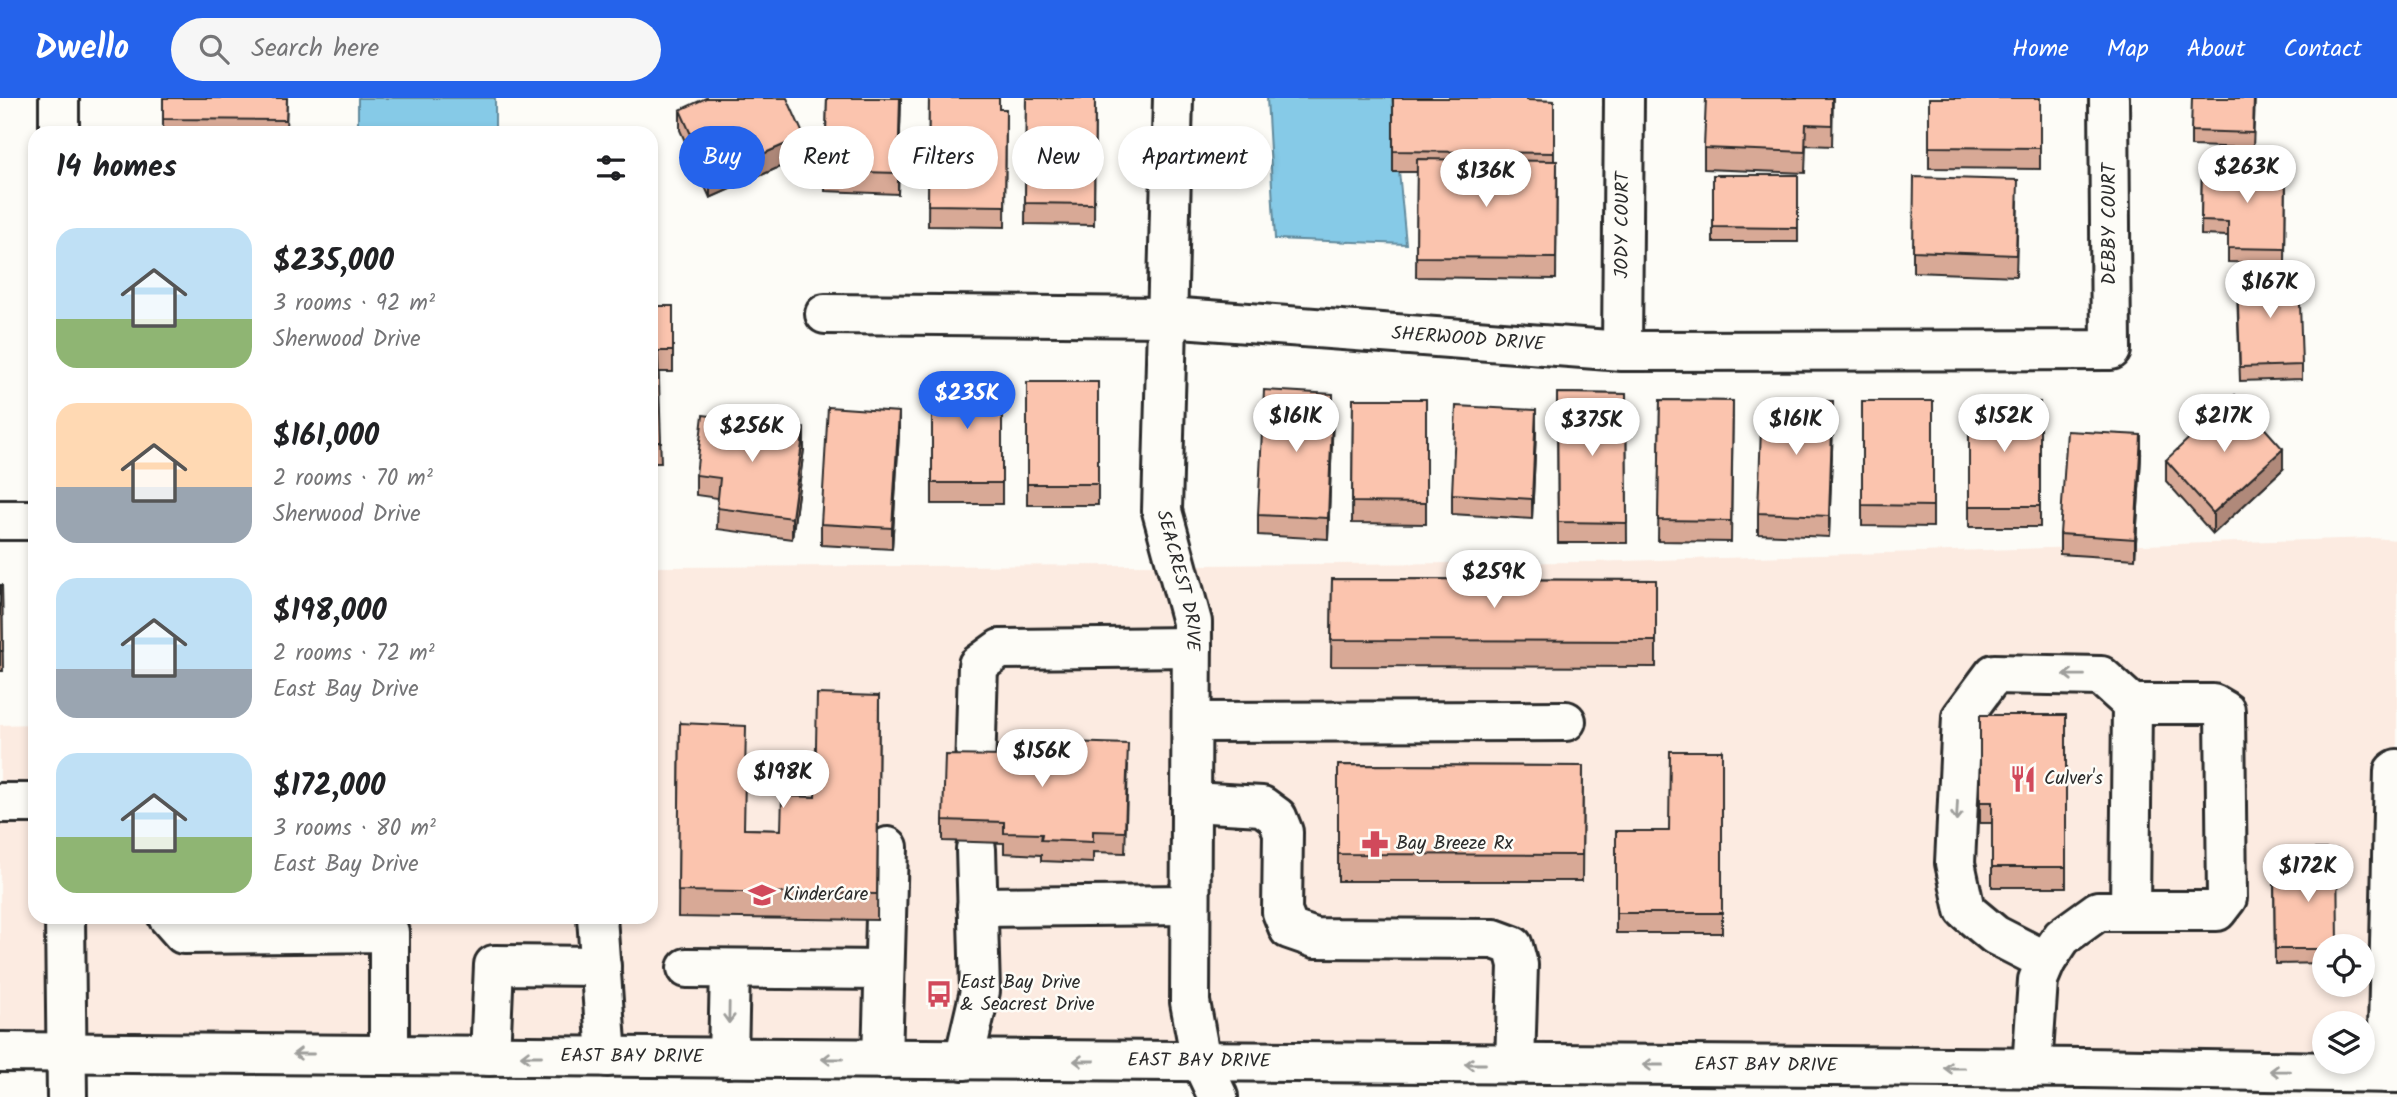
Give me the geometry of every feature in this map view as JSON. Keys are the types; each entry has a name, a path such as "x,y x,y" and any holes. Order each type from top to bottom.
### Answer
{"street":[{"path":"59,98 59,126"},
{"name":"SEACREST DRIVE","path":"1173,98 1161,511 1192,622 1190,1002 1201,1061 1218,1097"},
{"name":"JODY COURT","path":"1622,351 1624,98"},
{"name":"DEBBY COURT","path":"2109,98 2111,350"},
{"name":"SHERWOOD DRIVE","path":"825,314 1168,317 1622,351 2111,350"},
{"path":"0,520 28,520"},
{"path":"975,774 978,665 1000,649 1192,647"},
{"path":"1983,1097 2032,1068 2038,980 2046,961 2062,937 2098,911 2217,911 2227,898 2225,711 2213,704 2132,704 2101,676 1994,674 1962,717 1955,863 1965,910 1995,935 2046,961"},
{"path":"2130,911 2132,704"},
{"path":"1192,722 1566,721"},
{"path":"2392,1073 2394,771 2397,769"},
{"path":"1191,802 1262,806 1277,817 1283,832 1282,912 1289,929 1315,938 1494,939 1513,946 1518,965 1515,1064"},
{"path":"0,803 28,803"},
{"path":"882,1059 888,847"},
{"path":"964,1060 979,991 976,849"},
{"path":"977,907 1191,905"},
{"path":"65,924 68,1097"},
{"path":"174,924 183,934 389,932 389,1055"},
{"path":"598,924 607,1056"},
{"path":"490,1056 494,965 601,966"},
{"path":"687,968 884,970"},
{"path":"727,1058 730,968"},
{"name":"EAST BAY DRIVE","path":"0,1052 2392,1073"}],"shaded area":[{"path":"2373,538 2397,540 2397,1051 2375,1051 2375,1011 2312,1011 2312,1050 1217,1040 1209,1001 1211,622 1196,565 1591,562"},
{"path":"1156,565 1173,625 1171,1002 1177,1040 86,1031 85,924 658,924 658,567"},
{"path":"28,724 28,924 46,924 48,1031 0,1030 0,725"}],"water":[{"path":"358,98 495,98 495,126 358,126"},
{"path":"1267,98 1392,98 1406,244 1275,239 1272,126 1269,126"}],"building":[{"path":"163,98 287,98 286,120 163,119"},
{"path":"706,98 787,98 800,126 779,126 779,147 765,153 765,126 687,126 680,110"},
{"path":"827,98 900,98 899,126 888,126 888,173 874,172 874,126 826,126"},
{"path":"929,98 999,98 999,109 1006,109 1005,206 928,205 928,189 998,189 998,126 929,126"},
{"path":"1026,98 1095,98 1095,126 1026,126"},
{"path":"1393,98 1527,98 1554,101 1554,153 1393,151"},
{"path":"1706,98 1832,98 1832,125 1806,124 1805,152 1704,148"},
{"path":"1929,98 2040,98 2040,148 1929,147"},
{"path":"2192,98 2254,98 2253,133 2191,131"},
{"path":"1417,159 1557,161 1556,258 1416,257"},
{"path":"2202,166 2286,168 2285,249 2228,248 2228,222 2201,221"},
{"path":"1713,175 1798,175 1798,228 1713,227"},
{"path":"1914,177 2018,180 2016,255 1913,251"},
{"path":"1025,189 1094,189 1094,204 1025,203"},
{"path":"2299,273 2302,365 2240,367 2237,276"},
{"path":"658,306 673,306 673,351 658,351"},
{"path":"658,351 661,442 658,442"},
{"path":"932,379 1002,379 1002,483 932,483"},
{"path":"1027,382 1098,382 1098,484 1027,484"},
{"path":"1264,390 1333,394 1328,518 1258,515"},
{"path":"1557,393 1626,394 1627,523 1558,522"},
{"path":"2235,395 2283,449 2213,513 2166,460"},
{"path":"1353,399 1426,399 1426,503 1352,502"},
{"path":"1762,399 1833,401 1829,516 1758,513"},
{"path":"1660,400 1733,401 1731,521 1658,520"},
{"path":"1862,401 1933,401 1933,506 1862,505"},
{"path":"1969,402 2040,402 2040,506 1969,506"},
{"path":"1456,406 1536,410 1532,499 1452,494"},
{"path":"828,407 899,412 892,528 821,524"},
{"path":"703,415 804,428 792,518 717,508 720,478 696,475"},
{"path":"2067,431 2141,435 2135,539 2060,534"},
{"path":"1332,579 1656,580 1656,641 1331,640"},
{"path":"2,585 3,651 0,651"},
{"path":"817,694 879,696 877,894 678,891 680,723 746,726 744,829 781,830 782,796 815,797"},
{"name":"Culver's","path":"1980,715 2066,715 2066,867 1992,867 1992,802 1980,802"},
{"path":"1005,740 1128,744 1125,832 1093,831 1093,842 1041,840 1042,834 1004,833 1004,822 943,820 945,755 1004,756"},
{"path":"1670,751 1722,751 1722,913 1616,913 1616,831 1669,831"},
{"path":"1338,765 1583,766 1582,855 1338,854"},
{"path":"2304,849 2337,849 2338,934 2312,934 2312,949 2275,949 2274,875 2306,875"}],"place":[{"name":"Culver's","path":"2023,779"},
{"name":"Bay Breeze Rx","path":"1375,844"},
{"name":"KinderCare","path":"762,895"},
{"name":"East Bay Drive & Seacrest Drive","path":"939,994"}]}
